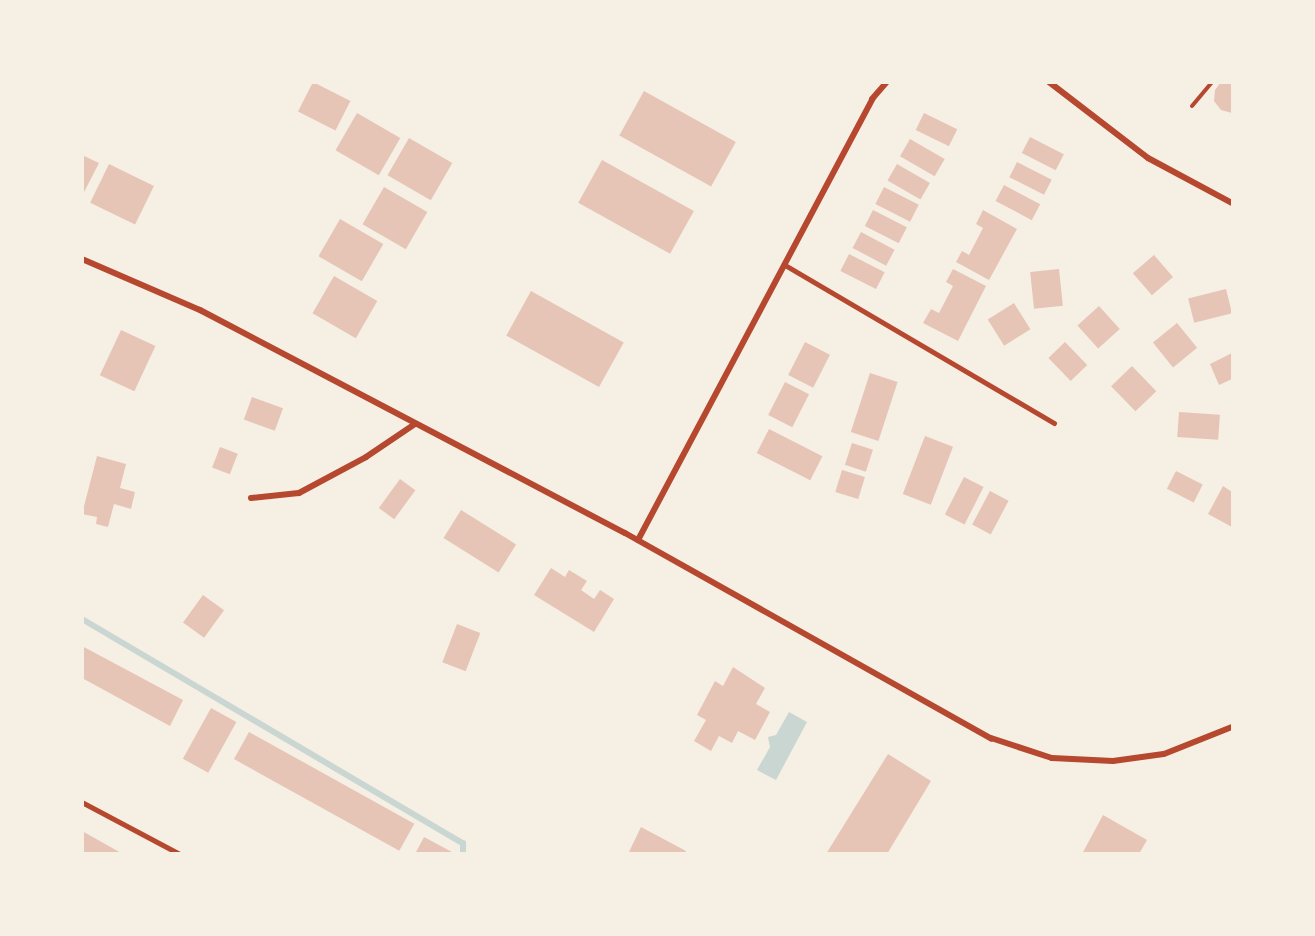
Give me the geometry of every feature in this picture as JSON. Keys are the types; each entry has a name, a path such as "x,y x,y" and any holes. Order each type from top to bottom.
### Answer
{"street":[{"path":"638,540 872,99 887,82"},
{"path":"1049,82 1148,158 1233,203"},
{"path":"82,259 200,310 638,540 991,738 1052,758 1113,761 1164,754 1233,727"},
{"path":"251,498 299,493 366,457 415,424"}],"lane":[{"path":"785,265 1054,423"},
{"path":"82,802 180,854"}],"path":[{"path":"1191,106 1212,82"}],"shaded area":[{"path":"789,712 807,722 776,780 757,770 770,747 768,737 776,735"}],"building":[{"path":"313,82 350,101 335,130 298,111"},
{"path":"1221,82 1232,82 1232,113 1221,110 1214,101 1215,90"},
{"path":"644,91 736,142 711,187 619,136"},
{"path":"357,113 400,138 379,175 336,150"},
{"path":"924,113 957,129 949,146 916,130"},
{"path":"1030,137 1064,154 1056,170 1022,153"},
{"path":"409,138 452,163 431,200 388,175"},
{"path":"910,139 945,159 935,176 900,156"},
{"path":"82,155 99,163 82,196"},
{"path":"602,160 694,211 670,254 578,203"},
{"path":"1017,162 1052,180 1044,195 1009,177"},
{"path":"109,164 154,186 135,225 90,203"},
{"path":"897,164 930,183 920,199 888,180"},
{"path":"1004,185 1040,204 1032,220 996,201"},
{"path":"384,187 427,212 406,249 362,224"},
{"path":"884,187 919,205 910,222 875,204"},
{"path":"873,210 907,227 899,243 865,226"},
{"path":"983,210 1017,229 989,280 956,262 962,251 969,255 983,228 976,224"},
{"path":"340,219 383,244 362,281 318,256"},
{"path":"861,232 895,250 886,266 853,248"},
{"path":"849,254 885,272 876,289 840,271"},
{"path":"1154,255 1173,277 1152,295 1133,273"},
{"path":"953,269 986,286 958,341 923,323 931,309 939,313 953,286 946,282"},
{"path":"1059,269 1063,306 1034,309 1030,272"},
{"path":"334,276 377,301 356,338 312,313"},
{"path":"1226,289 1232,313 1194,323 1188,298"},
{"path":"531,291 624,342 599,387 506,336"},
{"path":"1014,303 1030,329 1004,346 988,319"},
{"path":"1099,306 1120,329 1098,348 1077,325"},
{"path":"1177,323 1197,348 1173,367 1153,343"},
{"path":"121,330 155,346 134,391 100,375"},
{"path":"805,342 830,355 813,388 788,375"},
{"path":"1065,342 1087,365 1071,381 1048,358"},
{"path":"1232,353 1232,379 1219,385 1210,364"},
{"path":"1132,366 1156,391 1135,411 1111,386"},
{"path":"870,373 898,382 878,441 851,432"},
{"path":"785,382 809,394 792,427 768,415"},
{"path":"252,397 283,408 275,431 244,420"},
{"path":"1179,412 1220,415 1218,440 1177,437"},
{"path":"769,429 822,456 810,480 757,453"},
{"path":"925,436 953,447 931,505 903,494"},
{"path":"852,443 873,450 866,472 845,465"},
{"path":"220,447 238,454 230,474 212,468"},
{"path":"97,456 126,464 120,488 135,492 131,509 114,504 108,527 96,524 97,517 82,514"},
{"path":"842,470 865,477 858,499 835,492"},
{"path":"1176,471 1203,485 1194,502 1167,489"},
{"path":"964,477 984,487 965,524 945,514"},
{"path":"400,479 415,490 394,519 379,508"},
{"path":"1223,486 1232,492 1232,527 1208,514"},
{"path":"990,491 1009,501 991,534 972,525"},
{"path":"461,510 516,544 499,572 444,538"},
{"path":"551,568 565,577 569,570 587,581 581,590 594,599 600,590 614,599 594,632 534,595"},
{"path":"203,595 224,610 204,638 183,623"},
{"path":"457,624 480,633 466,671 442,662"},
{"path":"82,646 183,700 170,726 82,678"},
{"path":"733,667 765,688 756,704 770,712 755,740 738,731 732,743 719,736 711,751 694,741 706,720 697,715 715,681 723,686"},
{"path":"211,708 236,722 208,773 183,759"},
{"path":"249,732 414,824 399,851 234,759"},
{"path":"888,754 931,781 887,854 826,854"},
{"path":"1103,815 1147,840 1139,854 1082,854"},
{"path":"641,827 686,851 684,854 628,854"},
{"path":"82,831 123,854 82,854"},
{"path":"424,837 452,852 451,854 415,854"}],"waterway":[{"path":"82,619 463,843 463,854"}]}
